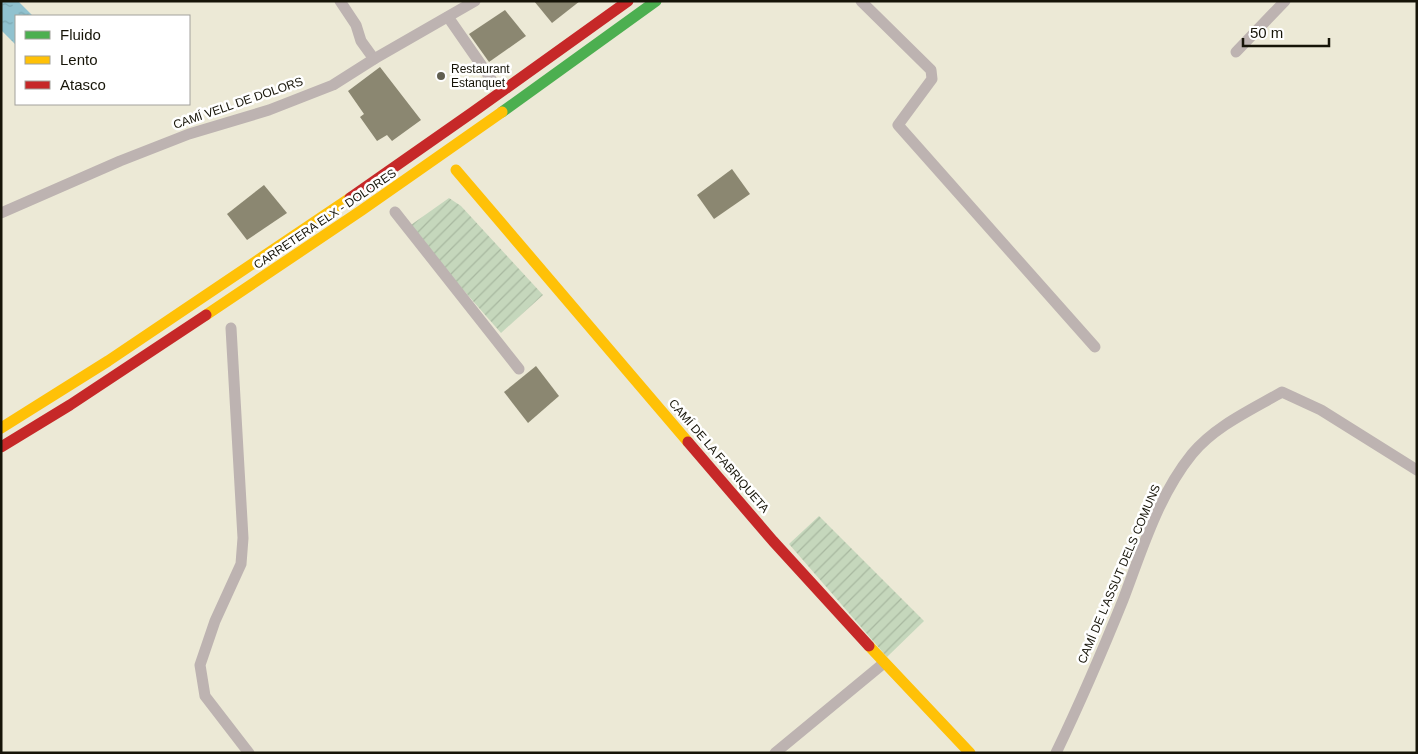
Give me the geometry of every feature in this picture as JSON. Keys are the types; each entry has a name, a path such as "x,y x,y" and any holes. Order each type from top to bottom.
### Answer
{"main road":[{"name":"CARRETERA ELX - DOLORES","path":"1,428 150,333 309,227 628,1"},
{"name":"CARRETERA ELX - DOLORES","path":"1,447 87,393 322,238 473,133 656,1"},
{"name":"CAMÍ DE LA FABRIQUETA","path":"456,170 773,541 884,663 970,753"}],"street":[{"path":"340,1 356,26 361,41 374,58"},
{"name":"CAMÍ VELL DE DOLORS","path":"1,213 172,140 269,110 333,85 374,58 475,1"},
{"path":"861,1 931,70 932,80 898,125 1095,347"},
{"path":"1236,52 1285,1"},
{"path":"448,17 491,79"},
{"path":"395,212 519,369"},
{"path":"231,328 243,538 241,564 215,622 200,665 205,696 249,753"},
{"name":"CAMÍ DE L'ASSUT DELS COMUNS","path":"1056,753 1107,639 1159,507 1174,479 1193,453 1213,434 1234,419 1282,392 1321,410 1417,470"},
{"path":"775,753 884,663"}],"green space":[{"path":"449,198 461,206 543,295 501,333 408,227"},
{"path":"819,516 924,621 887,657 789,544"}],"water":[{"path":"1,1 18,1 32,15 15,15 15,44 1,30"}],"building":[{"path":"534,1 580,1 552,23"},
{"path":"505,10 526,36 489,62 469,34"},
{"path":"380,67 421,120 392,141 387,135 377,141 360,117 364,114 348,91"},
{"path":"732,169 750,194 714,219 697,195"},
{"path":"264,185 287,213 247,240 227,214"},
{"path":"536,366 559,396 528,423 504,392"}],"traffic: fast":[{"path":"502,112 656,1"}],"traffic: slow":[{"path":"206,315 362,210 502,112"},
{"path":"456,170 688,442"},
{"path":"1,428 108,361 350,198"},
{"path":"869,646 970,753"}],"traffic: jam":[{"path":"350,198 628,1"},
{"path":"1,447 70,405 206,315"},
{"path":"688,442 773,541 869,646"}],"place":[{"name":"Restaurant Estanquet","path":"441,76"}]}
